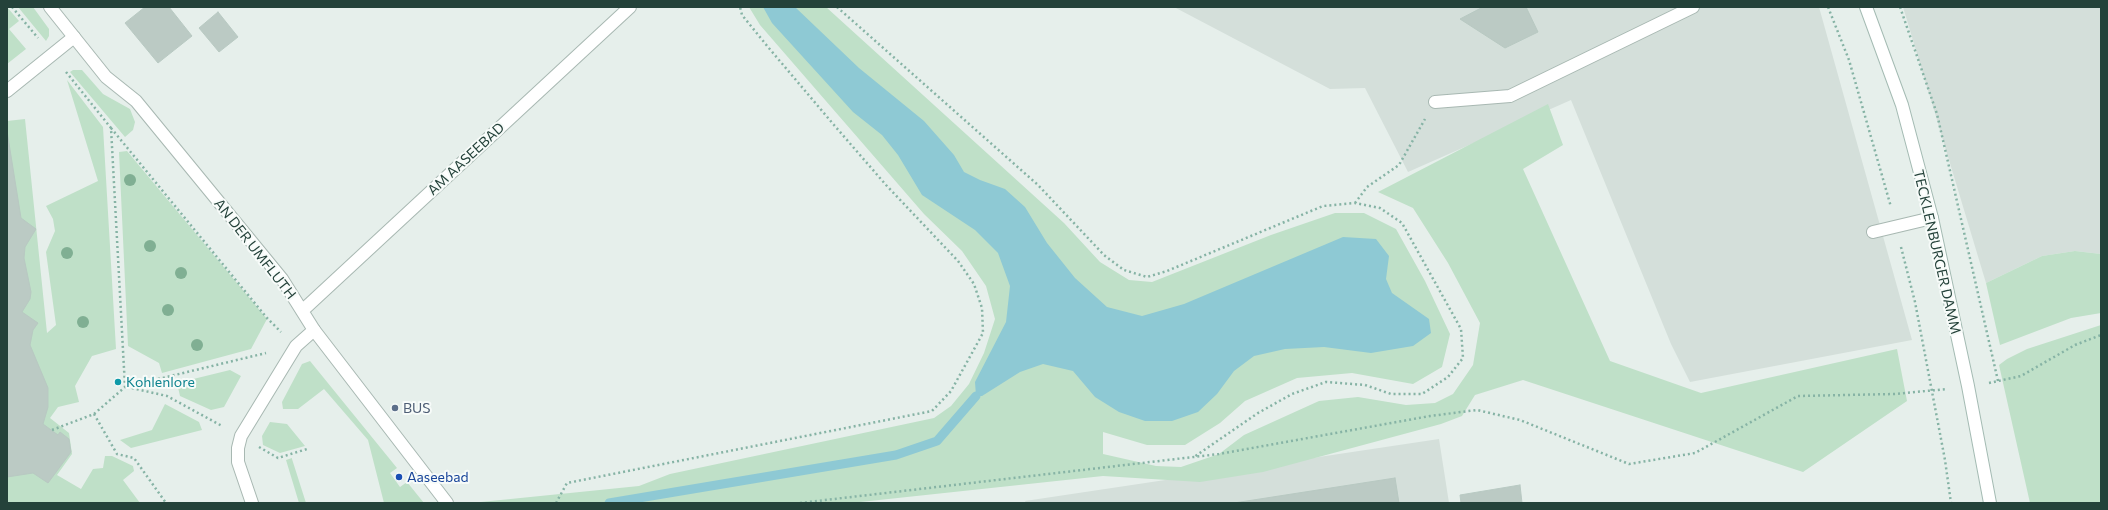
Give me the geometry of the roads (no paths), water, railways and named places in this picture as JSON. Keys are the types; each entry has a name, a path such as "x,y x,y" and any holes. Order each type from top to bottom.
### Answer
{"street":[{"name":"AN DER UMFLUTH","path":"50,7 106,77 136,101 282,279 314,330 447,503"},
{"name":"AM AASEEBAD","path":"302,311 630,7"},
{"path":"1435,102 1510,96 1693,7"},
{"name":"TECKLENBURGER DAMM","path":"1866,7 1902,106 1932,218 1968,386 1990,503"},
{"path":"7,91 74,37"},
{"path":"1873,232 1895,225 1932,218"},
{"path":"252,503 238,462 238,448 241,436 296,346 314,330"}],"water":[{"path":"763,7 795,7 859,68 924,121 954,155 964,172 980,180 1005,189 1025,207 1047,243 1075,278 1107,307 1142,316 1184,304 1343,237 1376,239 1389,256 1386,279 1392,293 1429,319 1431,333 1413,346 1371,353 1324,347 1285,349 1254,356 1234,371 1217,394 1198,412 1172,421 1145,421 1119,412 1095,397 1073,371 1043,364 1020,372 982,396 976,396 975,382 1006,322 1010,286 998,253 975,230 922,195 898,155 882,135 853,112 772,23"}],"waterway":[{"path":"609,503 896,455 937,441 976,396"}],"place":[{"name":"Kohlenlore","path":"118,382"},
{"name":"BUS","path":"395,408"},
{"name":"Aaseebad","path":"399,477"}]}
